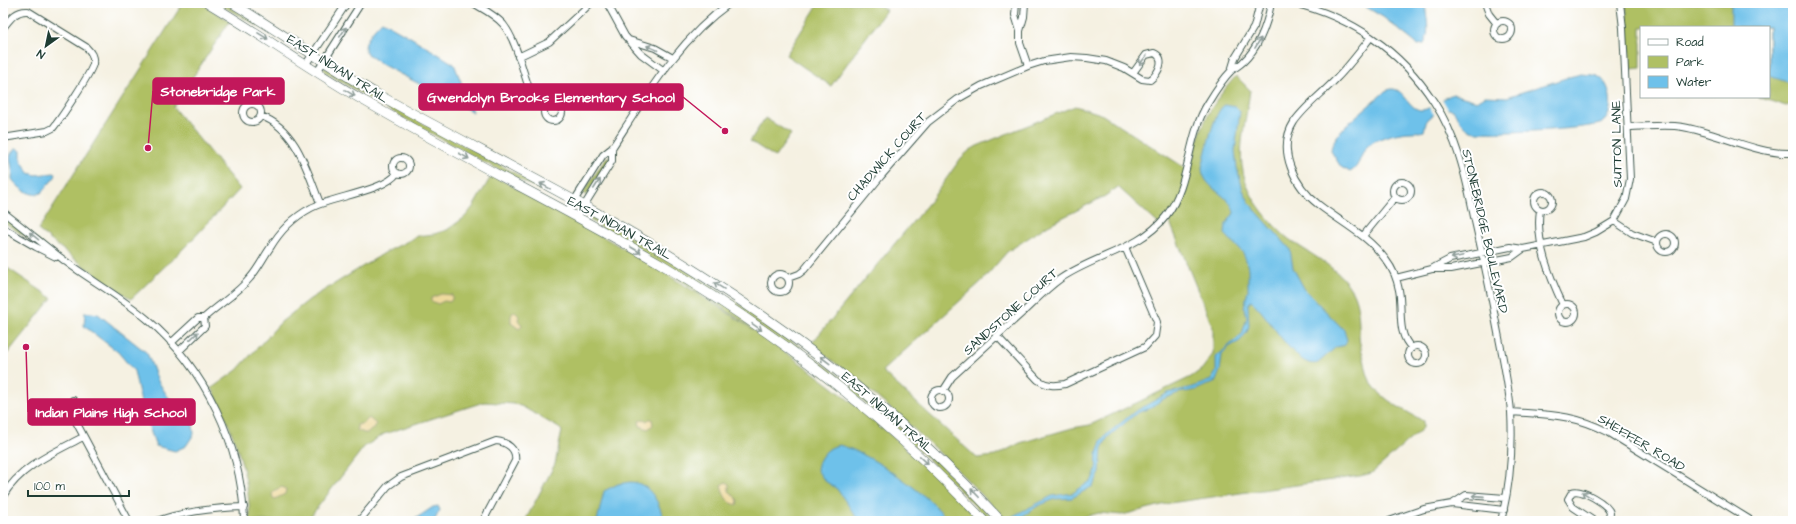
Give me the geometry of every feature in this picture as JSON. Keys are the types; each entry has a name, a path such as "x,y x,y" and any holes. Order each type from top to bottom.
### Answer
{"main road":[{"name":"EAST INDIAN TRAIL","path":"208,3 368,103 625,243 696,286 820,372 875,416 917,453 984,521"},
{"name":"EAST INDIAN TRAIL","path":"232,3 378,94 653,245 727,291 827,361 879,403 925,444 1001,521"}],"street":[{"path":"306,64 347,3"},
{"path":"317,72 361,3"},
{"path":"472,3 492,15 503,25 512,41 532,95 545,107"},
{"path":"518,57 550,42 591,3"},
{"path":"606,3 625,36 641,54 664,71"},
{"path":"567,212 603,155 612,148 673,58 700,27 730,3"},
{"path":"1016,3 1015,15 1020,32"},
{"path":"1025,3 1024,17 1020,32 1020,42 1028,66"},
{"name":"SANDSTONE COURT","path":"1231,71 1235,58 1254,27 1260,3"},
{"name":"SANDSTONE COURT","path":"943,391 952,377 1059,280 1080,267 1125,247 1148,234 1162,222 1171,209 1181,185 1196,126 1207,104 1231,71 1249,56 1261,38 1266,26 1271,3"},
{"name":"STONEBRIDGE BOULEVARD","path":"1293,3 1336,17 1371,37 1403,63 1434,102 1454,139 1461,160 1482,252 1505,371 1511,412 1510,464 1504,510 1501,521"},
{"path":"1485,3 1489,14 1497,24"},
{"name":"SUTTON LANE","path":"1396,278 1432,269 1451,269 1512,257 1523,249 1584,237 1596,232 1614,221 1626,199 1630,184 1620,3"},
{"path":"3,28 16,13 22,10 28,11 86,47 91,52 93,58 91,70 53,128 47,131 3,138"},
{"path":"1371,37 1348,67 1295,121 1290,132 1287,145 1289,163 1302,187 1318,205 1363,236 1381,254 1396,278 1402,309 1403,334 1412,348"},
{"path":"629,40 655,48 673,58"},
{"name":"CHADWICK COURT","path":"788,278 799,274 804,270 881,176 928,122 958,99 981,86 1028,66 1061,58 1079,57 1106,62 1134,73 1142,79 1150,80 1160,67 1160,56 1154,53 1146,55 1134,73"},
{"path":"261,116 273,122 291,139 301,156 320,203"},
{"path":"1628,127 1685,127 1766,151 1785,154 1793,153"},
{"path":"577,217 612,161 612,148"},
{"path":"171,343 198,318 204,318 248,280 258,267 274,240 288,224 320,203 368,190 390,180 397,173"},
{"path":"1363,236 1395,197"},
{"path":"1540,210 1538,220 1541,245 1563,305"},
{"path":"3,212 64,261 128,304 146,318 171,343 197,375 215,407 225,430 240,481 244,507 244,521"},
{"path":"1614,221 1632,233 1657,242"},
{"path":"3,228 36,248 64,261"},
{"path":"997,336 1038,380 1050,385 1065,384 1145,347 1155,336 1158,322 1125,247"},
{"path":"1432,269 1450,259 1510,247 1523,249"},
{"path":"178,351 205,326 204,318"},
{"path":"73,400 72,413 83,437 129,521"},
{"name":"SHEFFER ROAD","path":"1511,412 1564,416 1588,422 1608,432 1752,521"},
{"path":"3,496 9,486 24,470 83,437"},
{"path":"359,521 388,486 401,477 496,441 502,442 511,447 516,456 483,521"},
{"path":"1594,521 1570,504 1568,499 1572,492 1580,491 1607,507 1610,514 1608,521"},
{"path":"1452,504 1466,495 1505,498"},
{"path":"1389,521 1424,509 1452,504 1504,510"},
{"path":"157,521 197,510 220,507 244,507"}],"green space":[{"path":"183,3 201,3 230,21 173,107 240,189 187,245 131,299 85,267 38,230"},
{"path":"216,3 224,3 306,55 274,35"},
{"path":"819,3 875,3 886,10 831,86 786,55"},
{"path":"1626,3 1793,3 1793,104 1786,106 1761,98 1770,98 1770,26 1640,26 1640,68 1631,69"},
{"path":"325,67 380,100 563,199 562,201 495,168 405,119 325,72 323,69"},
{"path":"1236,76 1250,90 1241,152 1245,180 1252,195 1266,216 1284,235 1314,255 1342,277 1352,291 1356,301 1359,318 1360,341 1370,381 1382,396 1423,421 1423,428 1372,473 1360,476 1170,503 1122,515 1099,513 1069,521 1006,521 937,450 913,428 863,385 811,344 931,200 961,158 970,150 1075,106 1101,114 1190,171 1201,131 1211,109","holes":["1118,187 1163,228 1169,220 1213,328 1213,354 1202,369 1191,377 1090,425 1072,428 1020,443 995,456 977,458 882,371 982,281 1007,252 1048,225 1105,196"]},
{"path":"765,118 791,134 775,157 750,141"},
{"path":"607,157 609,157 609,160 587,195 585,195 583,192"},
{"path":"492,175 623,248 687,287 750,328 811,371 870,417 926,467 979,521 525,521 555,464 562,431 523,407 515,404 484,402 384,434 364,447 307,521 250,521 247,485 243,469 227,420 212,388 237,370 281,322 310,299 386,252 418,236 434,234 447,230 465,217 473,207"},
{"path":"3,215 44,245 43,248 3,222"},
{"path":"592,215 679,265 747,309 832,370 928,451 996,521 990,521 920,451 864,402 589,219 589,216"},
{"path":"3,265 52,298 3,359"}],"sand":[{"path":"441,294 452,295 452,299 450,302 444,301 438,304 431,301 431,298"},
{"path":"513,312 519,316 518,320 522,325 519,329 511,323 511,316"},
{"path":"369,418 376,424 374,429 368,433 357,430 357,425 364,423"},
{"path":"644,419 647,421 652,419 653,425 648,429 640,426 639,421"},
{"path":"726,482 729,484 729,491 738,500 737,505 727,500 724,495 721,485"},
{"path":"282,487 286,489 285,494 275,499 273,498 272,494 275,490"}],"water":[{"path":"1359,3 1425,3 1428,29 1424,44 1418,45 1383,17"},
{"path":"1731,3 1793,3 1793,84 1770,76 1770,26 1731,26"},
{"path":"382,21 454,64 473,112 383,65 366,53 365,45 367,41"},
{"path":"1581,74 1599,77 1607,86 1610,106 1609,113 1602,123 1559,129 1514,132 1479,132 1468,129 1453,110 1444,108 1427,119 1424,131 1396,134 1384,137 1370,144 1364,151 1354,170 1350,172 1341,167 1331,151 1333,144 1345,127 1385,91 1391,89 1400,92 1413,107 1422,110 1430,108 1453,94 1477,101 1485,96 1507,97"},
{"path":"1225,105 1236,107 1240,111 1235,151 1237,168 1243,190 1250,204 1290,249 1293,268 1305,290 1344,330 1347,340 1345,345 1336,347 1318,363 1310,363 1301,358 1292,350 1258,307 1251,301 1248,305 1249,326 1247,332 1240,341 1229,347 1222,355 1220,371 1216,381 1196,390 1178,393 1161,400 1151,408 1137,413 1108,437 1102,448 1100,473 1093,486 1072,498 1055,499 1038,506 1021,517 1011,517 1052,496 1073,493 1092,480 1096,470 1097,454 1101,441 1105,436 1134,412 1168,393 1193,387 1211,380 1216,372 1216,357 1242,334 1247,317 1244,308 1248,290 1248,269 1246,260 1243,253 1225,234 1226,224 1234,213 1232,207 1228,201 1207,181 1203,175 1202,167 1210,133 1217,115"},
{"path":"17,148 21,151 21,160 29,173 36,175 56,174 41,193 29,193 17,185 12,179 11,155"},
{"path":"85,312 98,314 147,353 158,381 168,397 192,417 194,434 186,446 175,451 156,446 143,411 134,371 118,352 84,326"},
{"path":"839,445 852,449 898,476 928,499 949,521 859,521 837,489 825,481 817,470 821,457 831,448"},
{"path":"630,482 643,486 653,495 660,508 664,521 597,521 604,491 618,484"},
{"path":"438,506 440,510 434,521 412,521 433,507"}],"pier":[{"path":"1441,97 1448,109 1435,116 1428,105"}],"place":[{"name":"Gwendolyn Brooks Elementary School","path":"725,131"},
{"name":"Stonebridge Park","path":"148,148"},
{"name":"Indian Plains High School","path":"26,347"}]}
